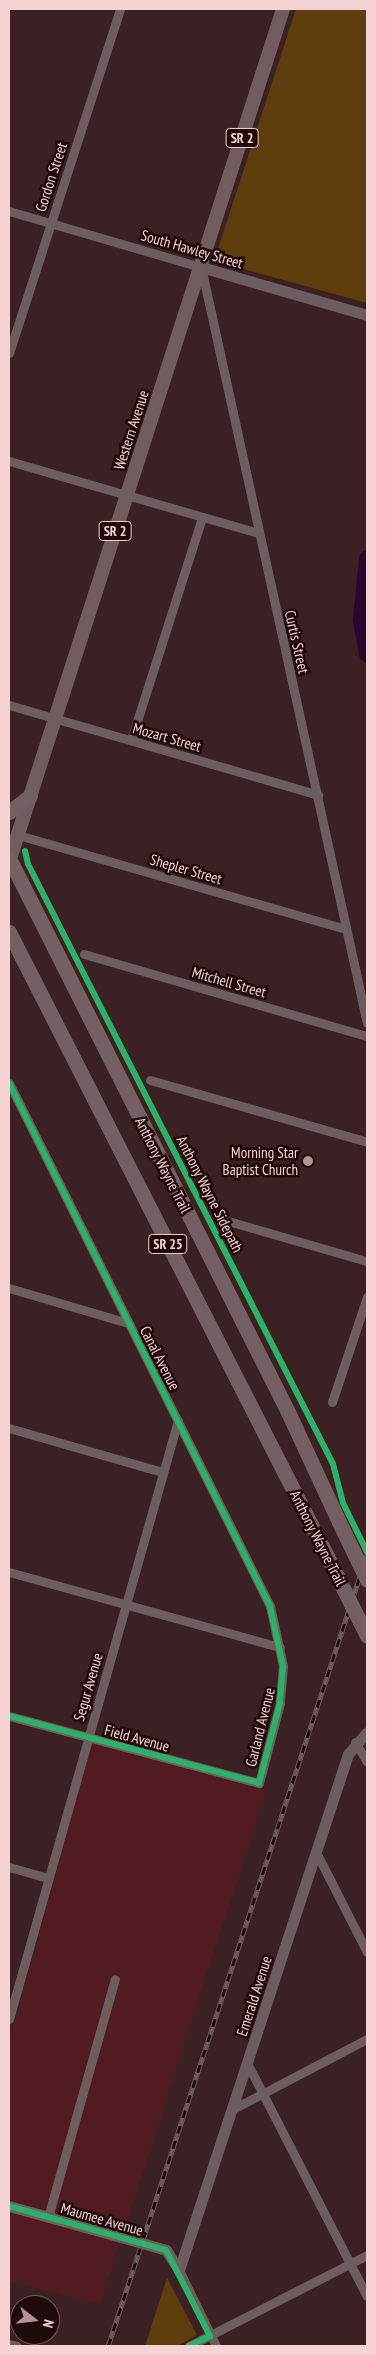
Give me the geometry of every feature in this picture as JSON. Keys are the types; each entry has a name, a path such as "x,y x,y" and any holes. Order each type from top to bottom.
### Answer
{"highway":[{"path":"9,812 30,796"},
{"name":"Anthony Wayne Trail","path":"9,860 367,1580"},
{"name":"Anthony Wayne Trail","path":"9,932 16,955 367,1636"}],"main road":[{"name":"Western Avenue","path":"9,860 283,9"}],"street":[{"name":"Gordon Street","path":"9,353 120,9"},
{"name":"South Hawley Street","path":"9,211 367,316"},
{"name":"Curtis Street","path":"201,267 367,1023"},
{"path":"9,461 259,533"},
{"path":"131,740 202,517"},
{"name":"Mozart Street","path":"9,705 318,795"},
{"name":"Shepler Street","path":"18,835 346,929"},
{"name":"Mitchell Street","path":"84,954 367,1036"},
{"path":"150,1080 367,1142"},
{"name":"Canal Avenue","path":"9,1083 270,1606 280,1647"},
{"path":"228,1221 367,1261"},
{"path":"9,1288 128,1323"},
{"path":"332,1402 367,1297"},
{"name":"Segur Avenue","path":"9,2019 178,1420"},
{"path":"9,1428 162,1472"},
{"path":"9,1572 280,1647"},
{"name":"Garland Avenue","path":"259,1783 283,1687 280,1647"},
{"name":"Field Avenue","path":"9,1716 259,1783"},
{"path":"362,1736 367,1762"},
{"name":"Emerald Avenue","path":"179,2270 317,1854 362,1736"},
{"path":"317,1854 367,1952"},
{"path":"9,1868 48,1878"},
{"path":"48,2217 115,1979"},
{"path":"232,2109 367,2039"},
{"path":"248,2064 367,2296"},
{"name":"Maumee Avenue","path":"9,2206 166,2250 179,2270"},
{"path":"189,2346 367,2255"},
{"path":"179,2270 216,2346"},
{"path":"9,2344 17,2346"}],"shaded area":[{"path":"296,9 367,9 367,303 214,261"},
{"path":"92,1743 266,1790 100,2304 9,2281 9,2044"},
{"path":"167,2278 197,2335 177,2346 145,2346"}],"waterway":[{"path":"367,558 361,620 367,654"}],"railway":[{"path":"108,2346 367,1554"}],"cycle path":[{"name":"Anthony Wayne Sidepath","path":"25,851 28,864 333,1464 343,1503 367,1552"},
{"path":"9,1083 270,1606 283,1666 280,1703 259,1783 9,1716"},
{"path":"9,2206 166,2250 210,2336 189,2346"}],"place":[{"name":"Morning Star Baptist Church","path":"308,1161"}]}
